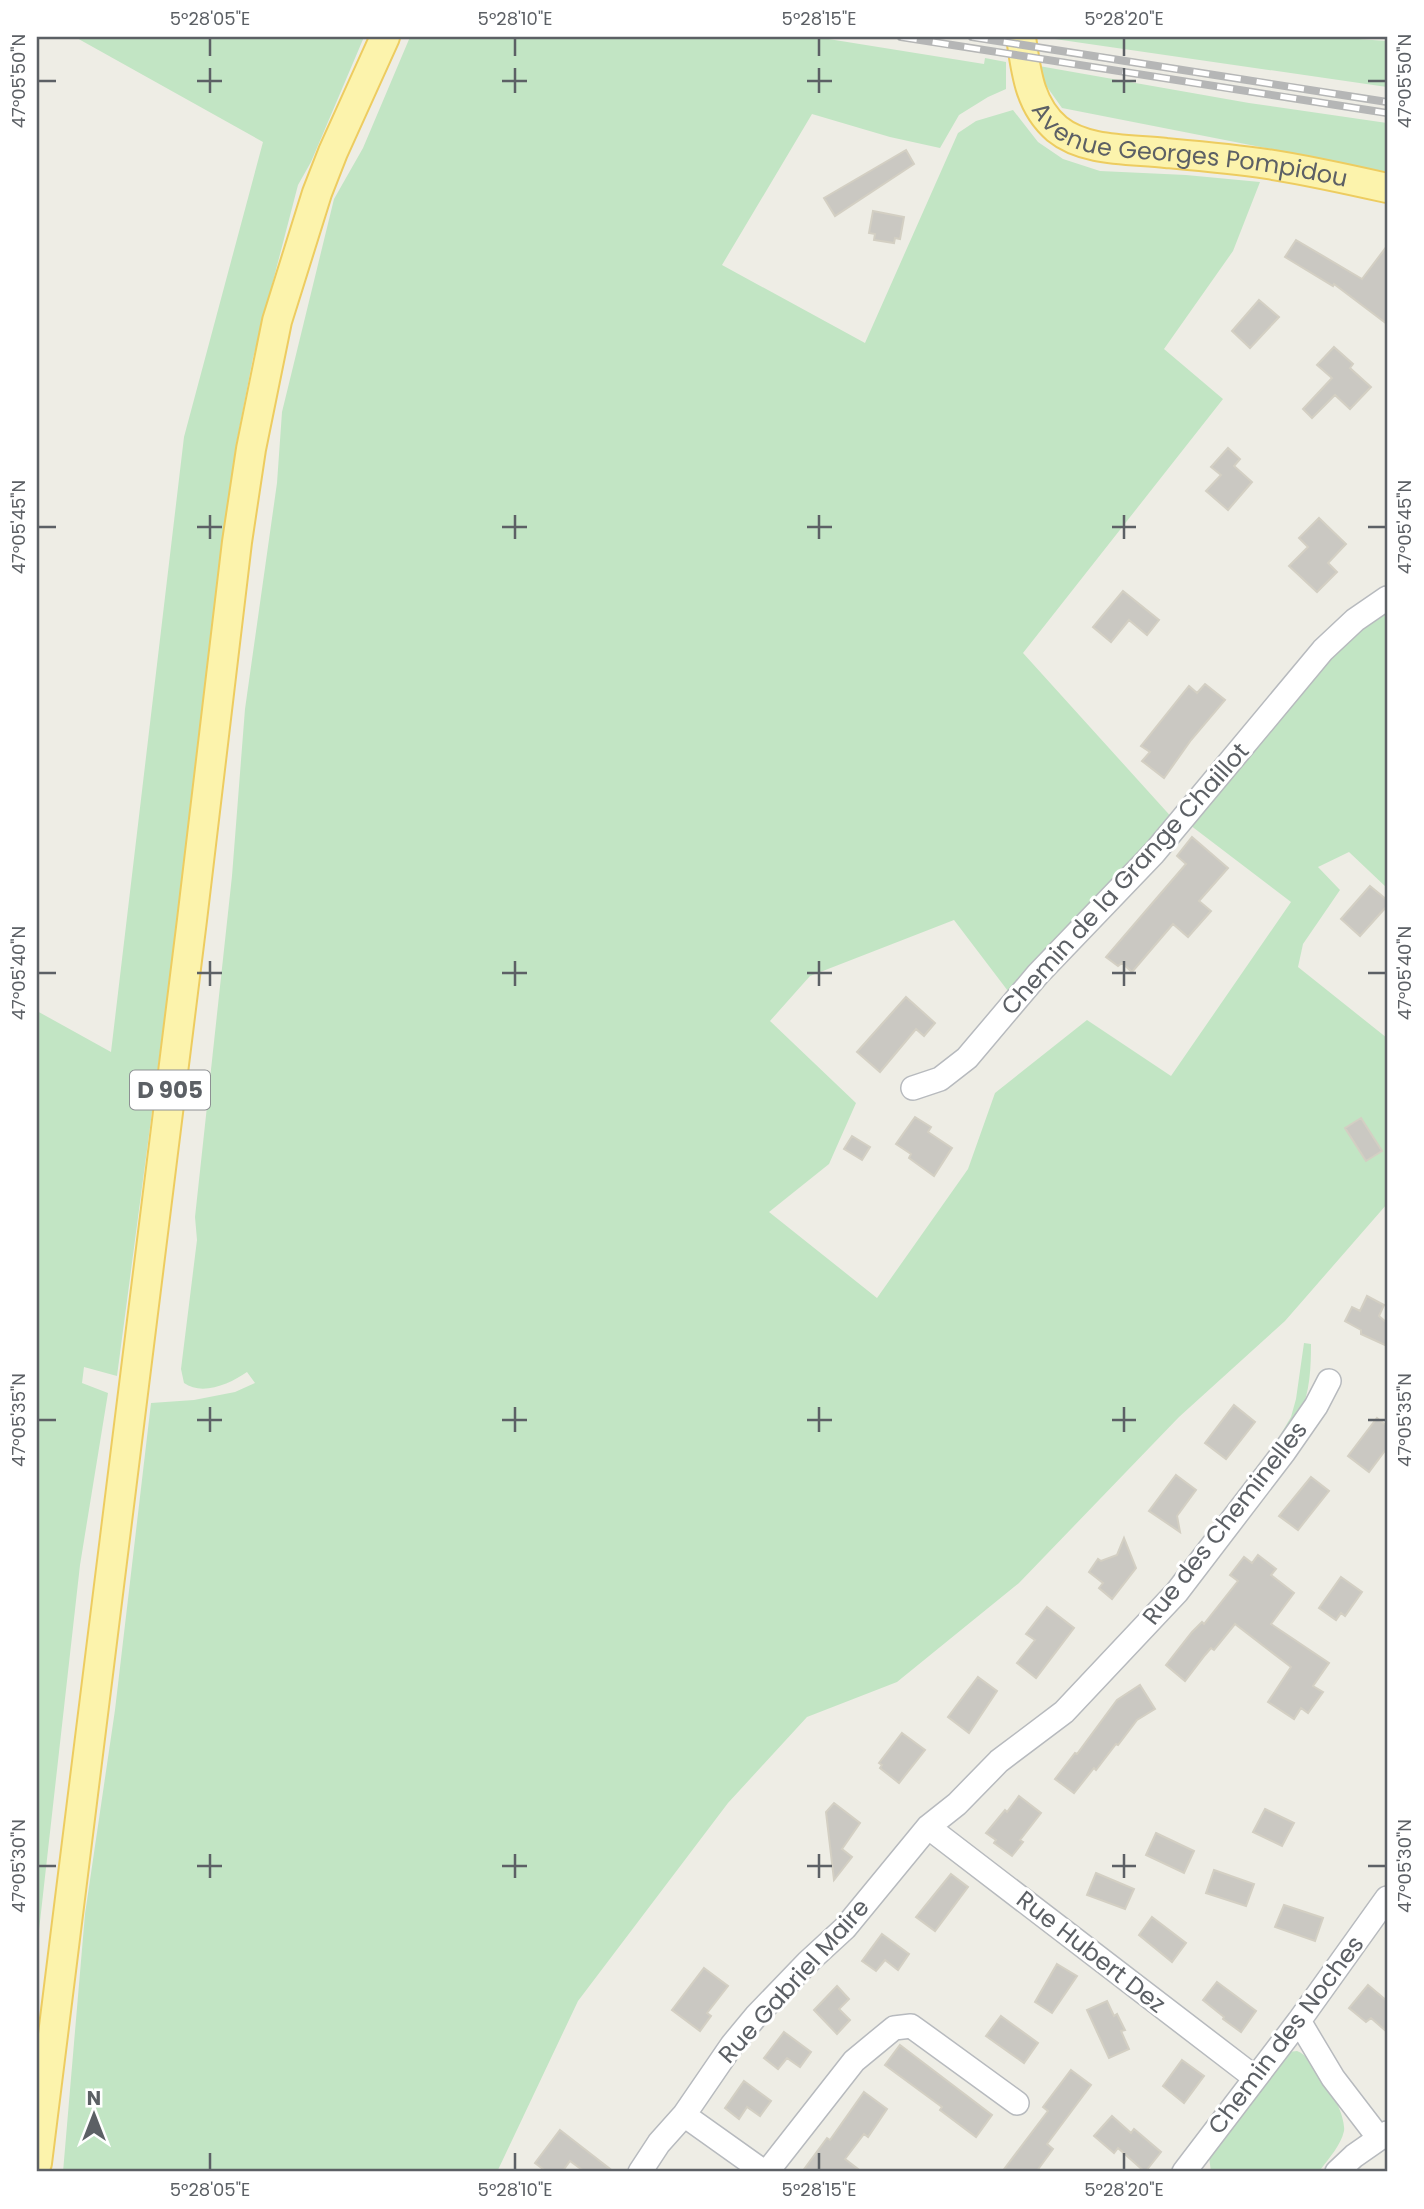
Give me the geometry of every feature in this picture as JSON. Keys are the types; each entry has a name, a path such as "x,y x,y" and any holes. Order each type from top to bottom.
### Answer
{"main road":[{"name":"D 905","path":"37,2163 237,542 251,449 277,321 317,193 385,37"},
{"name":"Avenue Georges Pompidou","path":"1021,37 1033,98 1060,131 1089,144 1270,165 1387,188"}],"street":[{"name":"Chemin de la Grange Chaillot","path":"914,1088 940,1079 967,1058 1038,974 1154,853 1323,650 1355,620 1387,598"},
{"name":"Rue des Cheminelles","path":"928,1827 957,1804 999,1760 1063,1712 1177,1591 1298,1432 1329,1381"},
{"name":"Rue Hubert Dez","path":"928,1827 1254,2077"},
{"name":"Rue Gabriel Maire","path":"640,2172 756,2016 845,1928 928,1827"},
{"name":"Chemin des Noches","path":"1184,2172 1299,2021 1387,1898"},
{"path":"1299,2021 1334,2078 1383,2136 1337,2172"},
{"path":"684,2115 766,2172 854,2061 894,2028 911,2026 1017,2103"}],"green space":[{"path":"75,37 364,37 311,162 298,185 253,358 236,445 176,931 117,1376 84,1367 82,1383 108,1393 80,1565 37,1948 37,1011 111,1052 184,437 263,142"},
{"path":"410,37 816,37 984,64 985,58 1006,62 1006,89 959,115 940,148 890,137 812,114 722,265 865,343 958,133 976,121 1013,110 1038,142 1063,159 1100,171 1260,182 1233,251 1164,349 1223,399 1023,653 1175,821 1011,995 954,920 810,976 770,1021 856,1103 829,1164 769,1212 877,1298 968,1169 995,1093 1087,1020 1171,1076 1291,902 1186,822 1339,646 1387,612 1387,888 1349,852 1318,867 1340,890 1303,944 1298,967 1387,1038 1387,1204 1285,1321 1179,1417 1019,1583 897,1682 807,1717 728,1803 578,2001 497,2172 63,2172 85,1914 115,1710 151,1403 194,1400 235,1392 255,1383 247,1372 216,1387 191,1387 184,1383 181,1369 197,1240 195,1217 232,876 245,709 277,483 282,412 334,199 363,148"},
{"path":"1041,37 1329,37 1387,41 1387,87"},
{"path":"1039,66 1249,103 1387,123 1387,172 1062,108 1040,77"},
{"path":"1304,1343 1311,1344 1306,1397 1300,1414 1272,1449 1291,1417"},
{"path":"1297,2051 1321,2074 1340,2111 1344,2131 1334,2151 1319,2172 1211,2172 1209,2157 1289,2052"}],"building":[{"path":"906,150 914,164 835,216 824,198"},
{"path":"873,211 904,217 900,239 895,238 894,243 874,240 875,234 869,233"},
{"path":"1296,240 1362,279 1387,246 1387,324 1334,284 1333,286 1285,257"},
{"path":"1259,300 1279,317 1250,348 1232,331"},
{"path":"1334,347 1353,364 1350,368 1371,387 1350,409 1335,395 1312,418 1303,409 1332,378 1317,365"},
{"path":"1228,448 1240,459 1234,466 1252,482 1228,510 1206,491 1221,475 1211,467"},
{"path":"1319,518 1346,544 1328,563 1337,572 1317,592 1289,566 1308,547 1299,538"},
{"path":"1123,591 1159,620 1147,635 1129,620 1111,642 1093,627"},
{"path":"1205,684 1225,700 1191,740 1164,778 1142,761 1150,752 1141,746 1189,686 1197,693"},
{"path":"1192,837 1228,868 1199,901 1211,911 1188,937 1173,924 1132,972 1122,963 1118,966 1106,957 1186,864 1177,856"},
{"path":"1370,886 1387,900 1387,906 1360,936 1341,919"},
{"path":"906,997 935,1023 924,1036 916,1029 880,1072 857,1052"},
{"path":"915,1117 931,1127 928,1132 952,1148 934,1176 909,1158 911,1154 896,1144"},
{"path":"1361,1118 1382,1151 1366,1161 1345,1128"},
{"path":"852,1136 870,1147 862,1160 844,1149"},
{"path":"1367,1296 1384,1305 1379,1316 1387,1323 1387,1346 1361,1334 1361,1330 1345,1321 1352,1307 1360,1311"},
{"path":"1234,1405 1255,1422 1226,1459 1205,1443"},
{"path":"1377,1418 1387,1426 1387,1448 1369,1472 1348,1456"},
{"path":"1176,1475 1196,1490 1177,1516 1180,1532 1149,1511"},
{"path":"1311,1477 1329,1491 1298,1530 1279,1516"},
{"path":"1124,1538 1136,1568 1112,1599 1099,1588 1103,1583 1089,1572 1098,1559 1101,1561 1117,1555"},
{"path":"1258,1555 1276,1569 1271,1575 1294,1593 1271,1624 1329,1663 1313,1686 1323,1692 1308,1713 1301,1708 1294,1719 1268,1702 1291,1667 1235,1624 1214,1650 1211,1648 1185,1681 1166,1665 1192,1632 1202,1622 1204,1624 1238,1581 1230,1575 1244,1557 1252,1563"},
{"path":"1341,1577 1362,1592 1345,1616 1341,1613 1336,1620 1319,1608"},
{"path":"1047,1607 1074,1628 1036,1678 1017,1663 1035,1640 1026,1634"},
{"path":"978,1677 997,1691 969,1733 948,1717"},
{"path":"1140,1685 1155,1709 1137,1720 1074,1793 1055,1779 1117,1700"},
{"path":"902,1733 925,1750 899,1783 880,1768 882,1765 879,1763"},
{"path":"1019,1796 1041,1813 1020,1840 1023,1842 1012,1856 994,1843 996,1840 986,1833"},
{"path":"834,1803 860,1823 842,1849 852,1857 834,1880 826,1812"},
{"path":"1265,1809 1294,1823 1282,1846 1253,1832"},
{"path":"1156,1833 1194,1851 1184,1873 1146,1855"},
{"path":"1214,1870 1254,1884 1246,1906 1206,1893"},
{"path":"1096,1873 1134,1889 1125,1909 1087,1895"},
{"path":"951,1874 968,1887 935,1931 916,1917"},
{"path":"1284,1905 1323,1918 1315,1941 1275,1927"},
{"path":"1152,1917 1186,1943 1172,1962 1139,1935"},
{"path":"882,1934 909,1954 898,1970 885,1960 876,1971 862,1961"},
{"path":"1057,1964 1077,1976 1052,2013 1035,2002"},
{"path":"704,1968 728,1986 707,2013 711,2016 700,2031 672,2010"},
{"path":"1217,1982 1256,2011 1241,2032 1203,2000"},
{"path":"1368,1985 1387,2001 1387,2032 1371,2018 1366,2022 1349,2008"},
{"path":"837,1986 849,1999 839,2009 850,2020 837,2034 814,2010"},
{"path":"1107,2001 1125,2030 1121,2031 1129,2049 1109,2058 1087,2010"},
{"path":"1001,2016 1038,2043 1024,2063 986,2036"},
{"path":"784,2032 811,2052 800,2067 787,2058 778,2069 764,2058"},
{"path":"900,2045 992,2115 976,2137 940,2110 942,2107 885,2065"},
{"path":"1182,2060 1204,2076 1184,2103 1163,2086"},
{"path":"1071,2070 1091,2085 1047,2144 1053,2149 1036,2172 1002,2172 1048,2111 1043,2107"},
{"path":"744,2081 771,2101 760,2116 747,2107 739,2119 725,2108"},
{"path":"864,2092 887,2109 868,2137 864,2134 845,2159 862,2172 802,2172 827,2138 830,2140"},
{"path":"1112,2116 1131,2133 1134,2129 1161,2152 1145,2172 1118,2148 1114,2153 1094,2136"},
{"path":"560,2130 614,2172 585,2172 570,2161 562,2172 547,2172 535,2163"}],"railway":[{"path":"901,37 1387,113"},
{"path":"972,37 1387,102"}]}
